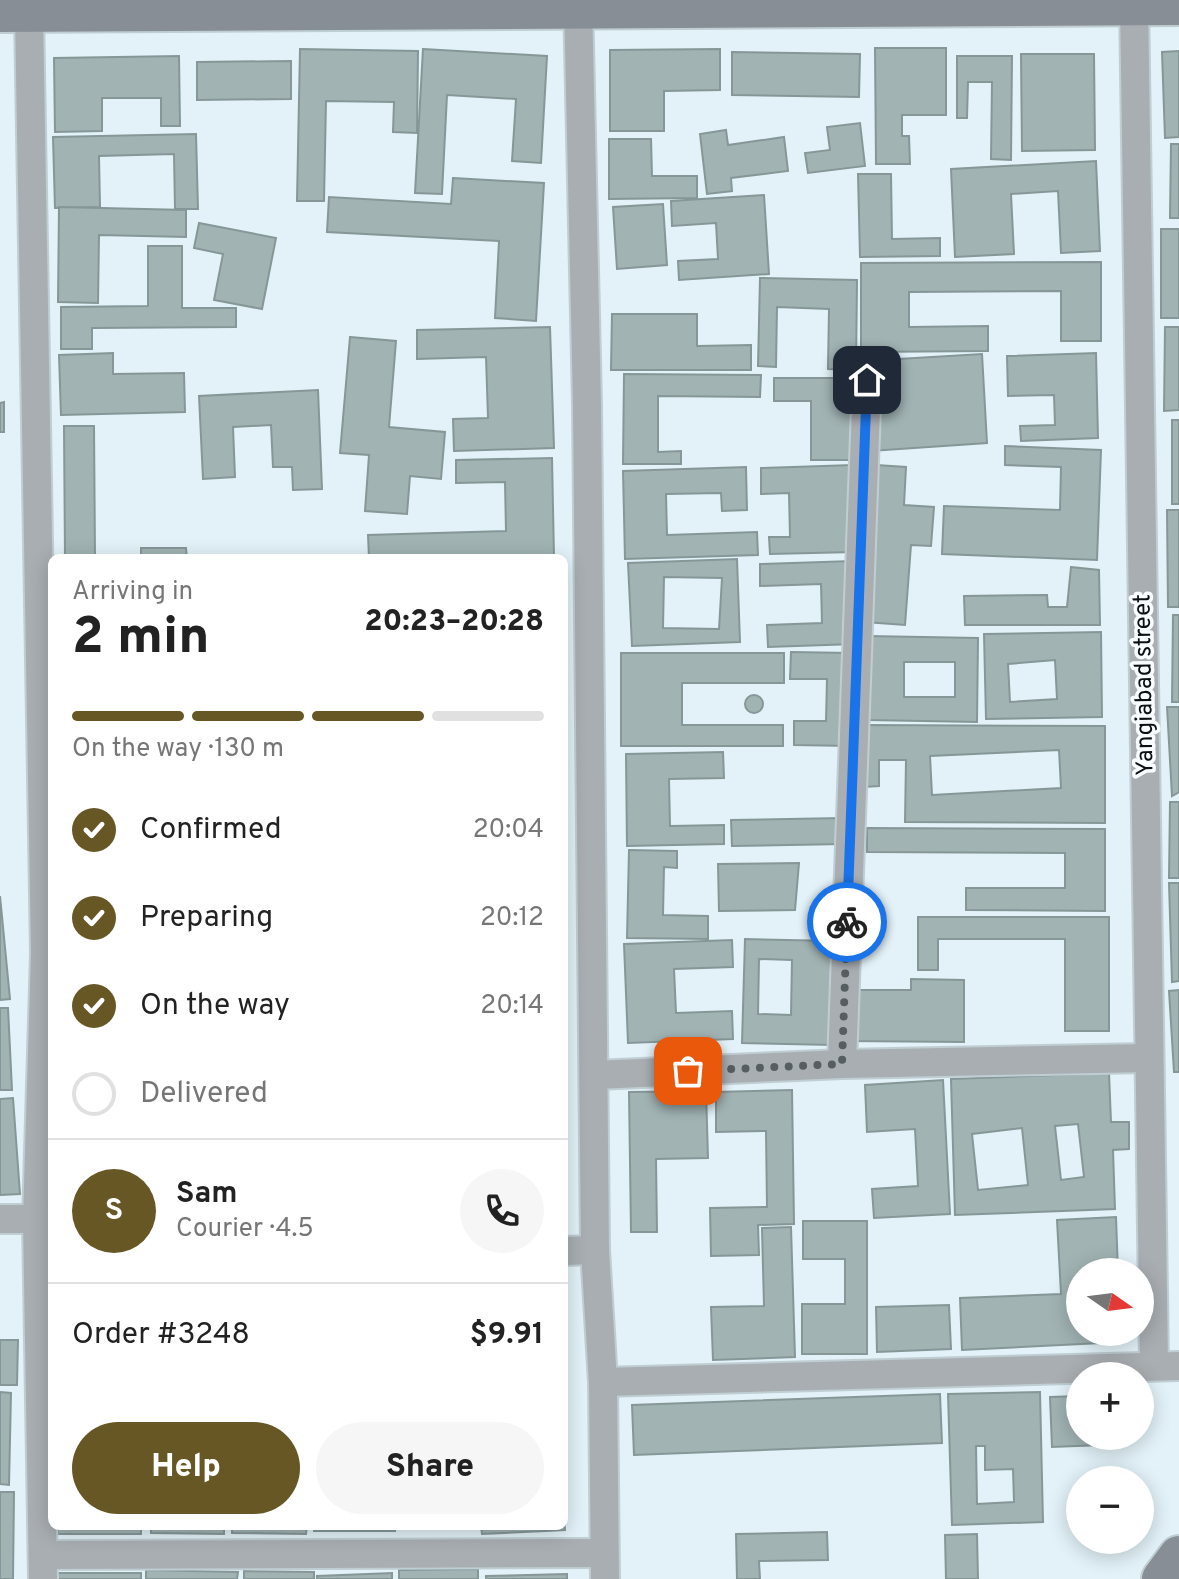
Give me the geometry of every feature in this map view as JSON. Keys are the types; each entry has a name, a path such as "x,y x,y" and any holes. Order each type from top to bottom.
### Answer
{"main road":[{"path":"14,12 578,5 1134,2 1179,5"},
{"path":"1162,1579 1179,1556"}],"street":[{"name":"Yangiabad street","path":"1134,2 1148,1058 1167,1366"},
{"path":"14,12 45,953 37,1219 46,1259 44,1567 604,1566 603,1382 595,1250 596,1075 587,405 578,5"},
{"path":"842,1064 867,380"},
{"path":"596,1075 842,1064 1148,1058"},
{"path":"0,1219 37,1219"},
{"path":"568,1251 595,1250"},
{"path":"603,1382 1167,1366"}],"building":[{"path":"875,48 946,48 946,115 902,115 902,136 909,136 910,164 876,164"},
{"path":"300,49 418,51 417,133 393,132 394,102 326,101 324,201 297,201"},
{"path":"423,49 547,56 541,163 512,161 516,99 447,95 442,194 415,193"},
{"path":"720,49 720,90 664,91 664,131 610,131 610,50"},
{"path":"1179,51 1179,137 1165,138 1162,52"},
{"path":"732,52 860,54 859,97 732,95"},
{"path":"1021,54 1094,54 1095,150 1022,151"},
{"path":"179,56 180,126 161,126 161,98 102,98 102,131 55,132 54,58"},
{"path":"957,56 1012,56 1011,160 991,159 992,82 968,82 967,118 957,118"},
{"path":"291,61 291,99 197,100 197,62"},
{"path":"860,123 865,166 808,173 805,153 830,150 827,127"},
{"path":"726,130 728,145 784,137 788,171 731,178 732,191 707,194 700,134"},
{"path":"196,134 198,209 175,209 174,154 99,156 100,207 55,208 53,137"},
{"path":"609,139 651,139 652,176 697,176 697,198 609,199"},
{"path":"1171,144 1179,144 1179,218 1170,218"},
{"path":"1096,161 1100,251 1061,253 1058,191 1011,194 1014,254 955,257 951,169"},
{"path":"858,174 891,174 892,239 940,238 940,256 860,257"},
{"path":"453,178 544,183 536,321 495,318 499,241 327,232 329,197 451,204"},
{"path":"764,195 769,274 679,280 678,261 718,259 716,223 672,226 671,201"},
{"path":"663,204 667,265 617,269 613,207"},
{"path":"59,207 186,210 186,237 99,235 98,303 58,302"},
{"path":"199,223 276,238 262,309 214,300 223,254 194,248"},
{"path":"1161,229 1179,229 1179,318 1161,318"},
{"path":"148,246 182,246 182,308 236,308 236,327 92,328 92,349 61,349 61,307 148,306"},
{"path":"1101,262 1101,341 1061,341 1061,291 909,292 909,327 988,326 988,351 861,352 861,263"},
{"path":"760,278 857,280 856,370 828,369 829,309 777,307 776,367 758,366"},
{"path":"612,314 697,314 697,346 751,345 751,370 611,370"},
{"path":"550,327 554,448 454,451 453,419 488,418 486,357 417,359 417,330"},
{"path":"1165,327 1179,327 1179,410 1164,411"},
{"path":"350,337 396,341 389,427 445,432 441,479 410,476 407,514 365,511 369,455 340,453"},
{"path":"113,353 113,374 184,373 185,412 61,415 59,355"},
{"path":"1096,353 1098,438 1021,441 1020,426 1055,425 1054,395 1008,396 1007,356"},
{"path":"982,354 987,443 871,451 865,361"},
{"path":"624,374 761,375 760,397 658,396 658,452 681,451 681,464 623,464"},
{"path":"774,378 859,378 859,460 811,460 811,401 774,401"},
{"path":"318,390 322,489 293,490 292,467 273,467 271,425 233,427 235,477 203,479 199,396"},
{"path":"4,402 4,432 0,432 0,403"},
{"path":"1172,420 1179,420 1179,504 1172,504"},
{"path":"64,426 94,426 95,554 65,554"},
{"path":"1005,446 1101,450 1097,560 942,554 944,506 1060,510 1061,467 1005,465"},
{"path":"552,458 554,554 369,554 368,535 506,531 505,482 456,483 456,460"},
{"path":"853,465 855,552 770,554 769,537 790,537 789,493 761,494 761,468"},
{"path":"876,465 906,467 904,505 934,507 931,546 911,545 905,625 865,622"},
{"path":"746,467 747,510 722,511 721,493 666,494 667,535 757,532 758,555 625,559 623,471"},
{"path":"1167,510 1179,510 1179,607 1168,607"},
{"path":"141,548 186,548 187,554 141,554"},
{"path":"737,559 740,642 632,646 628,563","holes":["664,577 722,578 719,629 663,628"]},
{"path":"852,561 855,644 768,647 767,625 822,623 821,584 760,586 760,564"},
{"path":"1071,567 1099,570 1100,625 965,625 964,596 1047,595 1048,607 1067,607"},
{"path":"1173,615 1179,615 1179,702 1172,702"},
{"path":"1101,632 1102,717 986,719 984,634","holes":["1055,660 1057,699 1010,702 1008,664"]},
{"path":"868,636 978,638 977,722 867,720","holes":["904,662 955,662 955,697 904,697"]},
{"path":"791,652 851,653 850,746 794,745 794,721 826,721 827,679 790,679"},
{"path":"621,653 784,653 784,683 682,683 682,725 783,725 783,746 621,746"},
{"path":"754,695 763,704 754,713 745,704"},
{"path":"1167,707 1179,707 1179,792 1172,796"},
{"path":"864,725 1105,726 1105,823 905,822 906,760 879,760 879,786 864,787","holes":["1059,750 1061,788 932,795 930,756"]},
{"path":"723,752 724,778 669,779 670,826 724,825 724,844 627,846 626,754"},
{"path":"1170,802 1179,802 1179,878 1169,878"},
{"path":"842,818 843,844 732,846 731,820"},
{"path":"867,828 1105,829 1105,911 966,910 966,888 1065,888 1065,853 867,852"},
{"path":"629,850 677,851 677,868 664,867 663,915 708,916 708,939 627,938"},
{"path":"799,863 795,910 719,911 718,864"},
{"path":"1169,883 1179,883 1179,981 1172,982"},
{"path":"0,896 10,999 0,1000"},
{"path":"918,917 1109,917 1109,1031 1065,1031 1065,939 938,939 938,970 918,970"},
{"path":"745,939 835,941 833,1045 742,1043","holes":["759,959 792,960 791,1015 758,1014"]},
{"path":"732,940 733,967 674,969 676,1013 732,1011 733,1039 628,1043 624,944"},
{"path":"911,979 964,980 964,1042 845,1041 846,990 911,990"},
{"path":"1179,990 1179,1072 1174,1072 1169,991"},
{"path":"0,1008 8,1008 12,1090 0,1090"},
{"path":"1109,1073 1111,1122 1129,1122 1129,1149 1113,1150 1115,1209 955,1215 951,1079","holes":["1078,1124 1084,1177 1061,1180 1055,1126","1022,1128 1028,1185 978,1190 972,1134"]},
{"path":"943,1080 950,1214 874,1218 872,1189 918,1186 915,1129 867,1132 865,1085"},
{"path":"792,1090 794,1224 758,1225 759,1255 711,1256 710,1208 767,1207 766,1131 716,1132 716,1092"},
{"path":"706,1091 708,1158 656,1159 657,1232 631,1232 629,1092"},
{"path":"13,1098 20,1194 0,1195 0,1099"},
{"path":"1116,1217 1117,1258 1066,1258 1066,1345 962,1350 960,1298 1061,1294 1057,1220"},
{"path":"803,1221 867,1221 867,1354 802,1354 802,1304 845,1304 845,1259 803,1259"},
{"path":"791,1227 795,1357 713,1360 711,1307 764,1306 762,1228"},
{"path":"949,1305 951,1349 877,1352 876,1307"},
{"path":"0,1340 18,1340 17,1385 0,1385"},
{"path":"0,1392 11,1393 9,1485 0,1484"},
{"path":"1040,1392 1043,1522 952,1525 948,1394","holes":["976,1446 985,1446 985,1470 1013,1469 1014,1502 977,1504"]},
{"path":"940,1394 942,1443 634,1455 632,1405"},
{"path":"1066,1396 1066,1446 1052,1447 1050,1397"},
{"path":"0,1492 14,1492 13,1579 0,1579"},
{"path":"58,1530 141,1530 141,1534 58,1534"},
{"path":"151,1530 224,1530 224,1534 151,1533"},
{"path":"232,1530 306,1530 306,1534 232,1533"},
{"path":"314,1530 395,1530 395,1531"},
{"path":"482,1530 565,1530 482,1534"},
{"path":"827,1532 828,1560 759,1561 760,1579 737,1579 736,1534"},
{"path":"977,1534 978,1579 946,1579 945,1535"},
{"path":"478,1569 478,1579 399,1579 399,1570"},
{"path":"146,1570 238,1572 237,1579 146,1579"},
{"path":"244,1571 314,1572 314,1579 244,1579"},
{"path":"56,1573 141,1573 141,1579 56,1579"},
{"path":"392,1573 392,1579 317,1579 317,1576"},
{"path":"567,1574 567,1579 486,1579 486,1576"}],"way so far":[{"path":"688,1071 842,1064 847,922"}],"route":[{"path":"847,922 867,380"}]}
